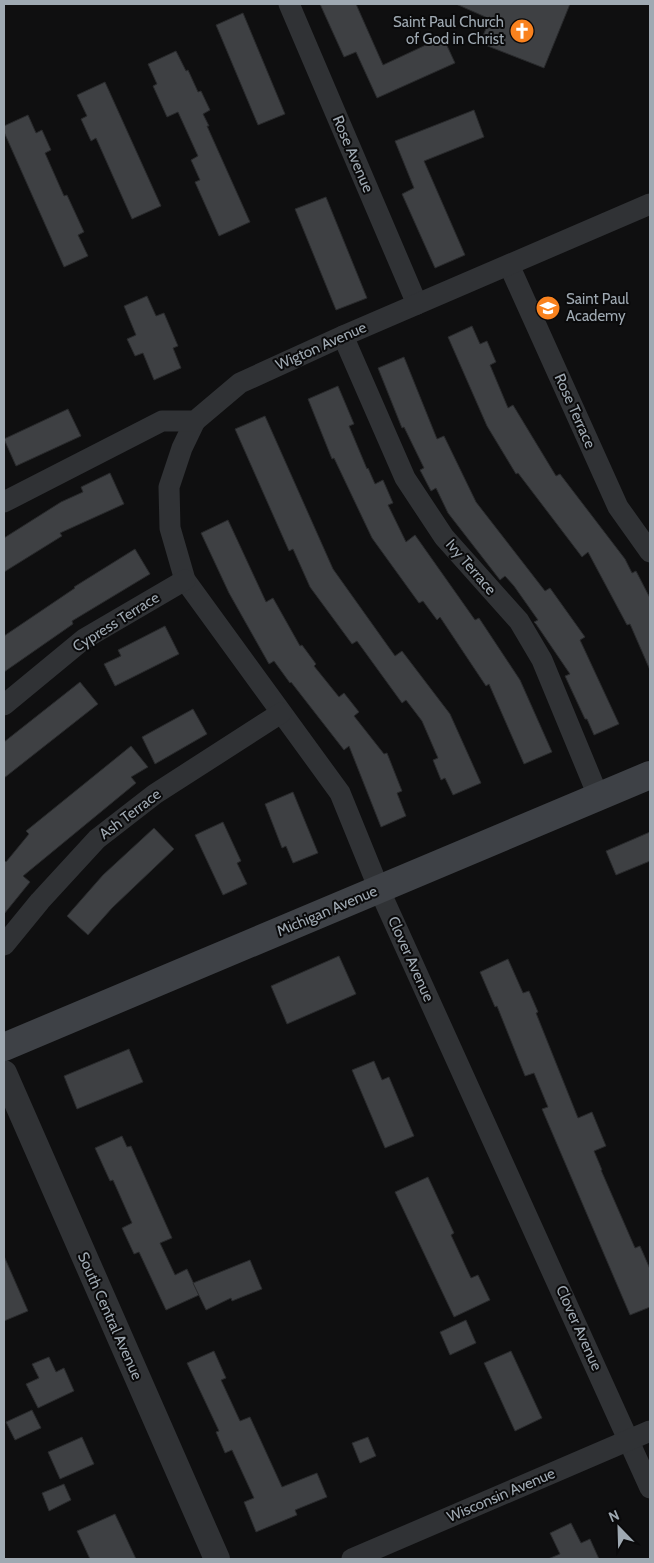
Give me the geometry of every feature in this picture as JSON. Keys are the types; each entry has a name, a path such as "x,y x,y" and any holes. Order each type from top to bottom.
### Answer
{"main road":[{"name":"Michigan Avenue","path":"4,1047 650,775"}],"street":[{"name":"Rose Avenue","path":"289,4 417,304"},
{"name":"Wigton Avenue","path":"196,420 240,382 342,336 650,204"},
{"name":"Rose Terrace","path":"509,265 618,507 650,552"},
{"name":"Ivy Terrace","path":"342,336 404,478 444,537 518,621 542,660 599,798"},
{"path":"4,502 162,421 196,420"},
{"name":"Clover Avenue","path":"196,420 182,448 169,487 170,528 185,580 340,793 380,889 650,1488"},
{"name":"Cypress Terrace","path":"4,705 84,639 185,580"},
{"name":"Ash Terrace","path":"4,945 40,901 97,839 155,794 282,713"},
{"name":"South Central Avenue","path":"4,1073 217,1559"},
{"name":"Wisconsin Avenue","path":"352,1559 650,1431"}],"building":[{"path":"320,4 356,4 383,65 443,37 455,63 377,98 356,52 344,57"},
{"name":"Saint Paul Church of God in Christ","path":"456,4 570,4 544,68 480,43 490,19"},
{"path":"243,13 285,114 258,125 216,25"},
{"path":"176,51 186,71 188,70 198,92 201,91 210,110 203,114 209,126 207,126 250,222 219,236 195,182 200,180 191,160 198,156 178,112 167,117 153,86 157,84 148,64"},
{"path":"105,82 161,206 132,219 96,138 91,141 81,119 87,116 77,95"},
{"path":"474,110 484,137 424,161 465,255 435,268 402,194 414,188 395,141"},
{"path":"28,115 36,133 42,130 51,150 45,153 64,196 67,195 84,232 78,235 88,256 64,267 4,132 4,126"},
{"path":"326,197 367,298 336,310 295,209"},
{"path":"147,296 156,316 164,313 178,346 173,348 181,368 154,380 143,353 135,356 127,339 136,335 124,306"},
{"path":"472,326 480,344 487,341 496,362 490,365 508,408 513,405 556,476 560,474 625,559 632,573 636,571 650,598 650,670 630,624 627,625 588,552 582,557 518,473 516,474 487,426 448,337"},
{"path":"404,357 437,439 444,436 476,502 545,591 550,588 585,637 580,640 619,724 594,735 565,676 570,674 534,622 538,620 514,586 505,576 500,580 448,513 436,488 431,491 420,470 424,468 404,427 402,428 378,368"},
{"path":"338,386 354,424 349,426 367,469 375,484 383,480 393,503 388,505 406,542 415,535 475,620 479,618 520,680 552,752 524,764 489,684 486,686 440,617 437,620 423,601 419,603 372,538 334,458 332,459 308,399"},
{"path":"68,409 81,436 16,466 4,439"},
{"path":"265,416 333,569 395,656 402,651 450,714 481,783 453,795 445,778 441,780 433,760 438,758 422,721 406,700 402,703 357,641 352,644 310,587 293,549 289,551 235,429"},
{"path":"110,473 124,504 60,533 62,536 4,572 4,538 61,502 83,492 81,487"},
{"path":"228,520 266,602 273,598 300,646 302,645 316,664 314,666 339,697 344,693 359,712 354,716 384,754 387,753 402,791 397,793 406,816 381,827 349,746 344,750 274,661 269,664 229,593 201,533"},
{"path":"135,549 150,574 72,621 73,624 4,672 4,636 74,587"},
{"path":"165,626 179,654 115,686 104,664 121,656 118,650"},
{"path":"80,682 98,704 4,778 4,742"},
{"path":"193,709 207,734 155,764 142,737"},
{"path":"131,746 148,767 131,777 136,783 23,876 30,882 4,914 4,860 6,862 29,834 26,831"},
{"path":"293,792 318,853 293,863 286,846 282,848 265,804"},
{"path":"223,822 241,861 237,863 247,884 223,895 195,835"},
{"path":"154,828 174,849 112,908 88,935 67,916 103,875"},
{"path":"650,832 650,861 616,875 606,851"},
{"path":"339,956 356,994 287,1024 271,986"},
{"path":"508,959 523,993 529,991 578,1118 592,1112 606,1146 594,1151 601,1170 635,1248 640,1246 650,1269 650,1307 630,1315 542,1109 548,1107 534,1073 525,1076 497,1006 495,1007 480,972"},
{"path":"129,1049 143,1082 77,1109 64,1076"},
{"path":"374,1061 382,1080 389,1077 414,1136 385,1148 352,1070"},
{"path":"122,1136 127,1147 131,1146 172,1238 160,1243 175,1275 187,1269 199,1295 166,1310 139,1252 134,1254 122,1228 132,1223 113,1180 110,1181 95,1148"},
{"path":"428,1177 454,1233 451,1235 471,1278 478,1275 490,1300 454,1317 395,1192"},
{"path":"4,1256 28,1311 4,1321"},
{"path":"250,1260 262,1289 232,1301 231,1298 206,1310 193,1283"},
{"path":"466,1320 476,1343 450,1355 440,1332"},
{"path":"214,1351 226,1378 221,1380 240,1421 250,1417 282,1487 317,1473 327,1497 295,1510 297,1515 256,1532 244,1502 254,1498 232,1450 225,1453 216,1432 219,1431 187,1363"},
{"path":"511,1351 542,1418 515,1431 484,1363"},
{"path":"49,1357 56,1372 64,1368 74,1391 38,1408 26,1384 39,1378 32,1364"},
{"path":"32,1410 41,1428 15,1440 6,1422"},
{"path":"82,1437 94,1464 60,1479 48,1452"},
{"path":"368,1437 376,1456 360,1463 352,1443"},
{"path":"64,1484 71,1500 49,1511 42,1493"},
{"path":"115,1514 136,1559 90,1559 77,1531"},
{"path":"571,1523 581,1543 590,1539 599,1559 548,1559 560,1554 550,1533"}],"place":[{"name":"Saint Paul Church of God in Christ","path":"522,31"},
{"name":"Saint Paul Academy","path":"548,308"}]}
